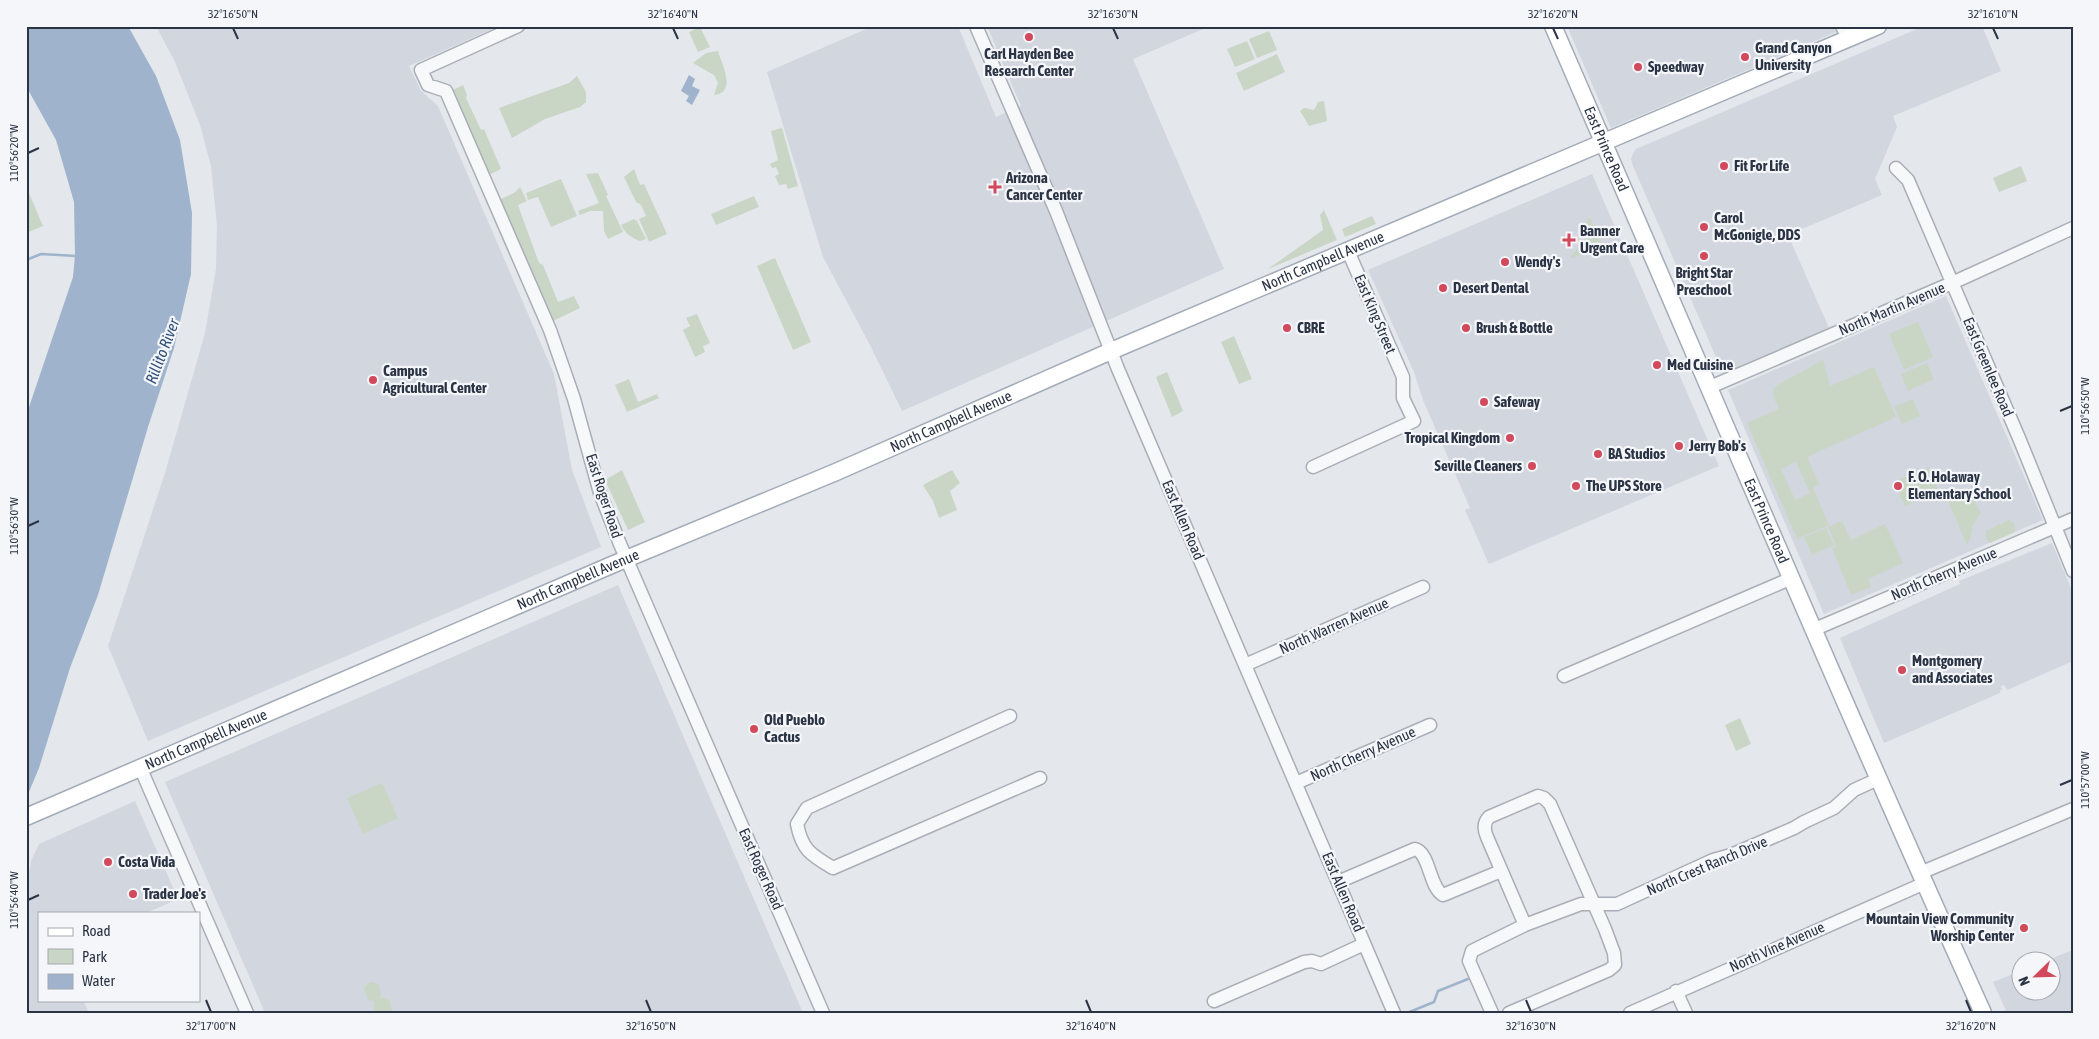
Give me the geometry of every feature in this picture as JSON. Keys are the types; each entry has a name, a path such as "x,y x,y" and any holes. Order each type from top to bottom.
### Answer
{"main road":[{"name":"East Prince Road","path":"1553,26 1815,629 1878,779 1983,1013"},
{"name":"North Campbell Avenue","path":"34,814 626,558 836,472 1111,350 1604,143 1845,33 1878,26"}],"street":[{"name":"East Roger Road","path":"518,26 421,70 428,85 446,91 550,330 574,399 600,493 626,558 824,1013"},
{"name":"East Allen Road","path":"976,26 1056,211 1111,350 1394,1013"},
{"name":"East Greenlee Road","path":"1896,168 1908,180 2019,438 2073,570"},
{"name":"North Martin Avenue","path":"1710,387 1952,283 2073,228"},
{"name":"East King Street","path":"1313,467 1414,421 1403,398 1403,377 1348,251"},
{"path":"1086,291 1085,306 1100,343 1099,349 1086,362"},
{"name":"North Cherry Avenue","path":"1815,629 2073,518"},
{"path":"1564,676 1792,578"},
{"name":"North Warren Avenue","path":"1245,665 1423,587"},
{"path":"1010,716 808,808 797,824 800,841 814,857 833,868 1040,778"},
{"name":"North Cherry Avenue","path":"1296,783 1430,725"},
{"path":"140,767 247,1013"},
{"name":"North Crest Ranch Drive","path":"1492,1013 1470,965 1469,956 1478,947 1525,925 1581,904 1617,904 1714,860 1731,855 1794,828 1834,808 1854,790 1878,779"},
{"path":"1509,1013 1609,970 1615,964 1614,953 1595,905 1550,804 1544,798 1538,796 1489,817 1485,821 1485,834 1525,925"},
{"name":"North Vine Avenue","path":"1630,1013 2073,809"},
{"path":"1338,882 1414,849 1421,853 1437,889 1444,895 1501,871"},
{"path":"1214,1002 1304,962 1312,961 1321,964 1364,944"},
{"path":"1676,991 1686,1013"}],"shaded area":[{"name":"Campus Agricultural Center","path":"156,26 499,26 409,66 421,91 438,106 554,374 572,470 601,547 148,741 108,646 165,473 205,333 216,269 217,225 211,166 200,125 175,62"},
{"name":"Arizona Cancer Center","path":"873,26 958,26 996,117 1021,106 987,26 1210,26 1133,59 1224,269 902,411 870,345 823,257 767,72"},
{"path":"1567,26 1834,26 1836,32 1611,128"},
{"path":"1924,26 1982,26 2001,71 1893,116 1897,127 1875,179 1882,195 1788,235 1829,328 1723,373 1633,166 1631,159 1633,154 1636,149"},
{"path":"1592,174 1719,466 1489,564 1465,510 1470,508 1423,400 1414,372 1368,270"},
{"name":"F. O. Holaway Elementary School","path":"1946,296 2043,520 1824,614 1728,390"},
{"path":"2052,543 2073,593 2073,661 2007,690 2004,685 2001,686 2000,693 1884,743 1840,638 1960,584 1959,581"},
{"path":"618,585 803,1013 265,1013 165,782"},
{"path":"135,801 178,899 148,912 38,912 38,1002 84,1002 89,1013 26,1013 26,892 31,861 39,844"},
{"path":"2073,950 2073,1013 2007,1013 1993,982 2012,975 2012,1002 2062,1002 2062,954"}],"green space":[{"path":"700,27 710,47 698,52 689,32"},
{"path":"1269,31 1277,50 1257,58 1249,39"},
{"path":"1247,41 1255,59 1235,67 1227,49"},
{"path":"718,51 725,70 726,84 725,89 721,93 714,95 718,83 714,75 693,63 706,53"},
{"path":"1277,54 1285,72 1244,91 1236,73"},
{"path":"577,76 586,92 586,102 580,107 545,119 512,138 499,108 569,83"},
{"path":"463,85 467,95 466,98 481,130 484,129 501,169 487,176 451,91"},
{"path":"1324,101 1327,121 1309,126 1300,111 1304,108 1314,110 1318,102"},
{"path":"782,128 798,186 788,189 786,184 779,185 775,176 779,174 776,167 772,168 770,164 778,160 771,131"},
{"path":"2021,166 2027,181 1999,192 1993,178"},
{"path":"634,169 640,185 644,184 667,234 649,242 639,219 646,216 641,205 636,202 624,177"},
{"path":"598,173 608,195 606,196 623,232 608,239 604,231 603,211 590,211 580,215 578,211 599,203 586,174"},
{"path":"561,179 577,216 551,227 538,197 528,200 526,193"},
{"path":"26,186 43,226 26,233"},
{"path":"520,187 527,201 518,205 539,263 543,265 558,302 574,296 580,308 551,322 499,200 514,193"},
{"path":"754,196 759,207 716,225 711,214"},
{"path":"1324,210 1337,240 1268,269 1323,230 1320,215"},
{"path":"1372,216 1376,224 1345,237 1342,229"},
{"path":"1590,218 1602,245 1573,258 1570,257 1591,235 1582,227"},
{"path":"634,219 637,221 646,239 637,240 629,235 621,225"},
{"path":"775,258 811,342 793,350 757,266"},
{"path":"697,314 710,343 703,346 705,352 695,357 683,330 690,326 686,318"},
{"path":"1918,322 1933,357 1904,370 1889,334"},
{"path":"1234,336 1252,379 1239,384 1221,342"},
{"path":"1823,360 1830,386 1874,367 1896,417 1807,457 1819,484 1813,488 1829,525 1797,539 1747,423 1779,409 1773,396 1774,387","holes":["1796,462 1810,493 1795,500 1781,469"]},
{"path":"1927,363 1934,379 1908,391 1901,374"},
{"path":"1167,372 1183,411 1172,417 1156,377"},
{"path":"629,379 638,402 657,394 659,398 627,412 615,385"},
{"path":"1913,399 1920,416 1902,424 1894,407"},
{"path":"1928,467 1939,491 1905,506 1894,482"},
{"path":"622,470 645,522 628,530 605,480"},
{"path":"952,470 960,483 950,491 957,510 939,518 933,501 923,485"},
{"path":"1969,488 1981,514 1974,523 1967,545 1947,498"},
{"path":"2009,520 2014,523 2015,532 1990,543 1986,538 1986,531"},
{"path":"1842,521 1851,540 1885,524 1903,563 1868,579 1871,587 1851,595 1832,548 1836,546 1828,527"},
{"path":"1826,528 1834,545 1812,555 1804,537"},
{"path":"1740,718 1751,744 1736,751 1725,725"},
{"path":"382,783 398,818 363,834 347,798"},
{"path":"372,982 379,985 381,995 379,998 385,998 390,1001 392,1009 389,1013 374,1013 374,1001 368,1000 364,989 367,984"}],"water":[{"name":"Rillito River","path":"26,26 128,26 156,76 180,140 192,213 191,274 174,348 148,427 98,595 70,668 39,768 26,799 26,416 73,277 75,255 74,202 56,140 26,86"},
{"path":"689,75 695,79 692,86 700,90 692,105 686,101 689,96 681,91"}],"waterway":[{"path":"26,260 41,254 76,256"},
{"path":"1407,1013 1434,1002 1438,991 1468,979"}],"place":[{"name":"Carl Hayden Bee Research Center","path":"1029,37"},
{"name":"Grand Canyon University","path":"1745,57"},
{"name":"Speedway","path":"1638,67"},
{"name":"Fit For Life","path":"1724,166"},
{"name":"Arizona Cancer Center","path":"995,187"},
{"name":"Carol McGonigle, DDS","path":"1704,227"},
{"name":"Banner Urgent Care","path":"1569,240"},
{"name":"Bright Star Preschool","path":"1704,256"},
{"name":"Wendy's","path":"1505,262"},
{"name":"Desert Dental","path":"1443,288"},
{"name":"CBRE","path":"1287,328"},
{"name":"Brush & Bottle","path":"1466,328"},
{"name":"Med Cuisine","path":"1657,365"},
{"name":"Campus Agricultural Center","path":"373,380"},
{"name":"Safeway","path":"1484,402"},
{"name":"Tropical Kingdom","path":"1510,438"},
{"name":"Jerry Bob's","path":"1679,446"},
{"name":"BA Studios","path":"1598,454"},
{"name":"Seville Cleaners","path":"1532,466"},
{"name":"The UPS Store","path":"1576,486"},
{"name":"F. O. Holaway Elementary School","path":"1898,486"},
{"name":"Montgomery and Associates","path":"1902,670"},
{"name":"Old Pueblo Cactus","path":"754,729"},
{"name":"Costa Vida","path":"108,862"},
{"name":"Trader Joe's","path":"133,894"},
{"name":"Mountain View Community Worship Center","path":"2024,928"}]}
